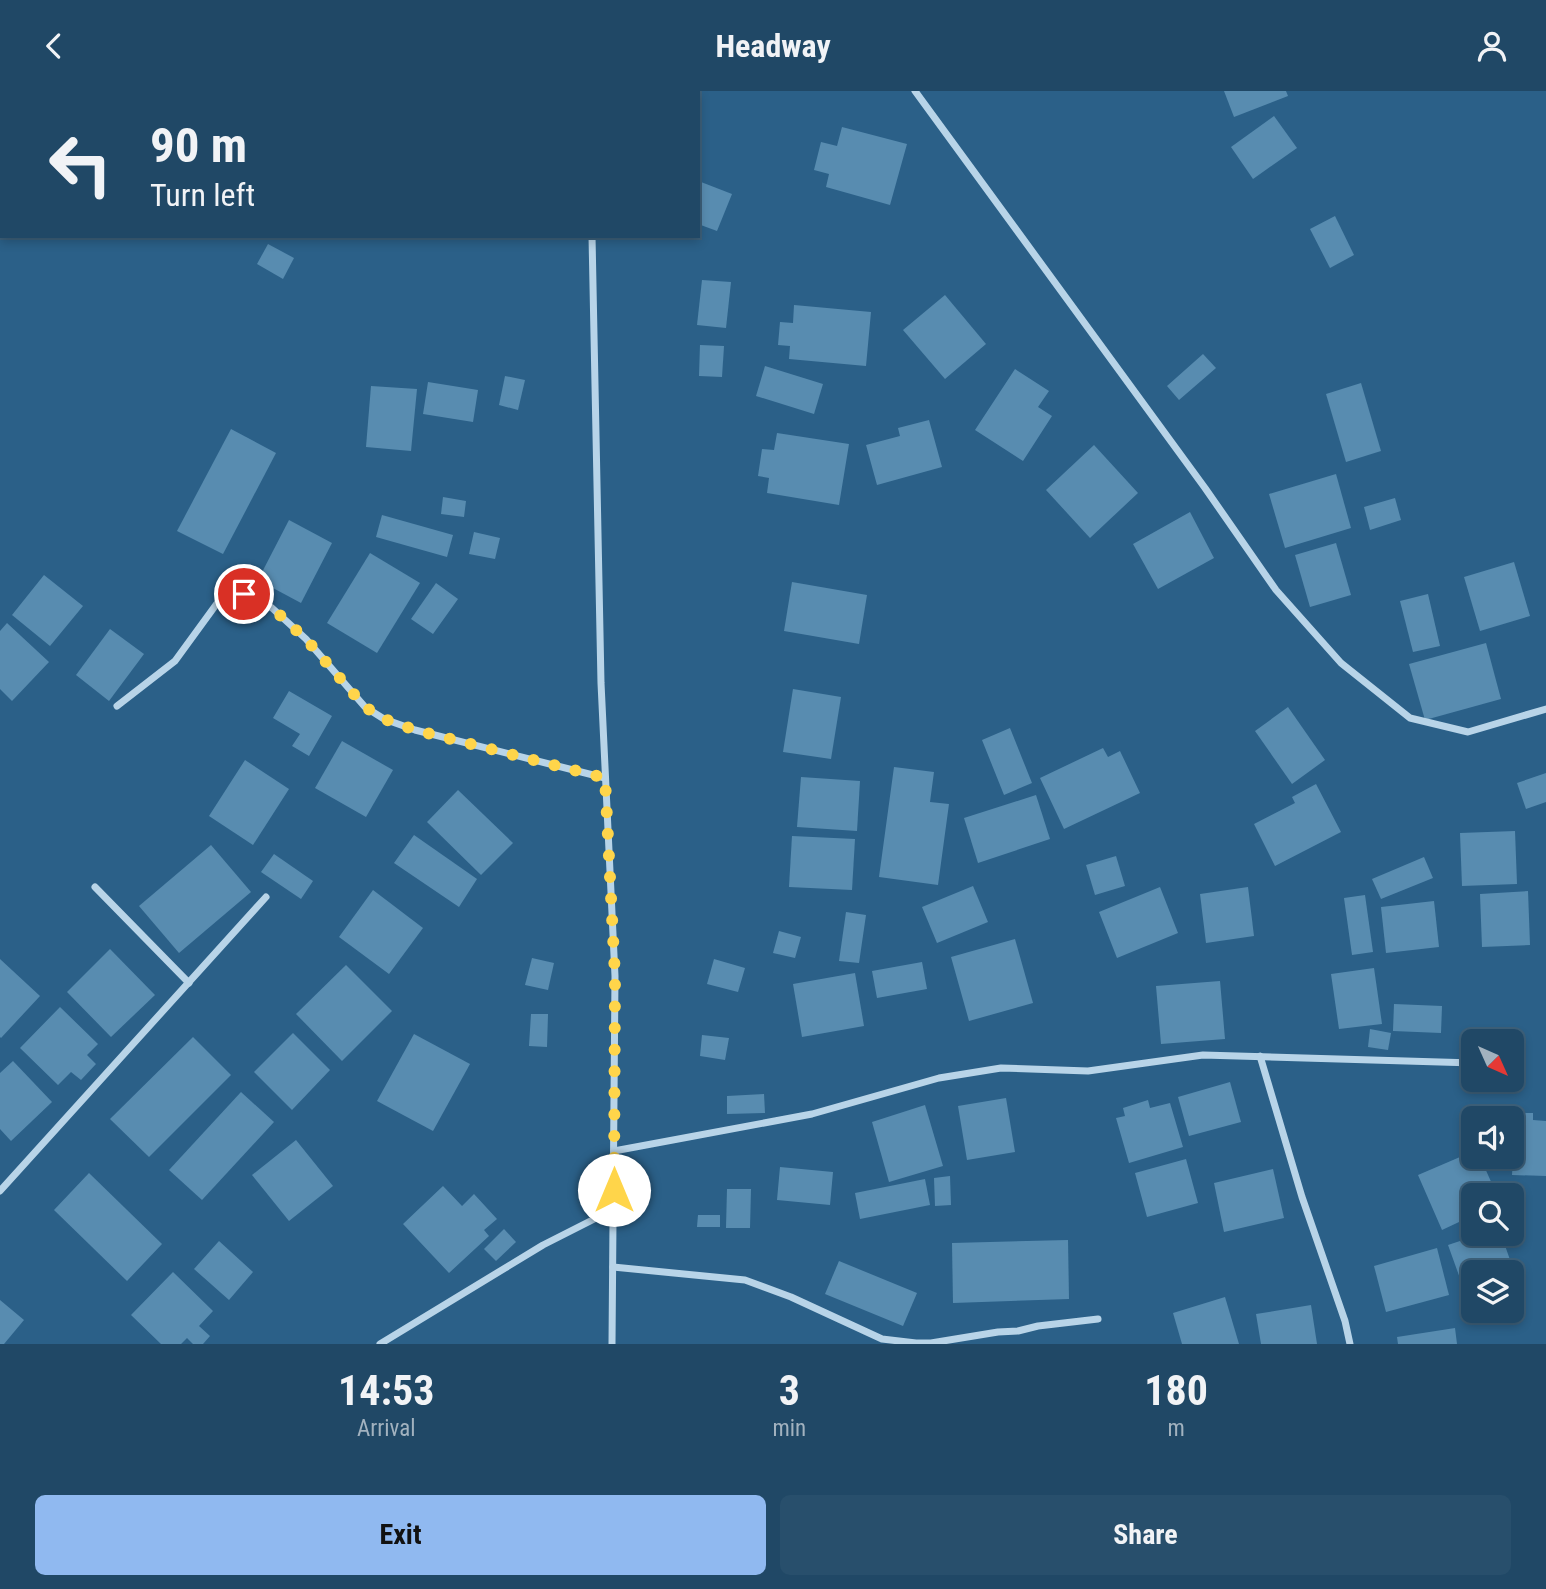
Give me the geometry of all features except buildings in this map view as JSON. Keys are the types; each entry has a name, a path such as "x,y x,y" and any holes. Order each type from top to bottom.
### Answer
{"street":[{"path":"915,91 1197,477 1276,590 1341,663 1410,718 1468,732 1546,709"},
{"path":"592,238 601,683 615,976 612,1344"},
{"path":"117,706 175,661 218,601 232,595 252,595 272,608 306,639 365,707 384,719 415,730 605,778"},
{"path":"95,887 189,983"},
{"path":"0,1191 266,897"},
{"path":"614,1151 812,1114 939,1078 1001,1067 1088,1071 1203,1055 1461,1063"},
{"path":"1260,1056 1350,1344"},
{"path":"380,1344 543,1245 614,1209"},
{"path":"613,1267 745,1280 791,1297 882,1339 916,1343 1098,1319"}],"route":[{"path":"244,594 252,595 272,608 306,639 365,707 384,719 415,730 605,778 615,976 614,1190"}]}
